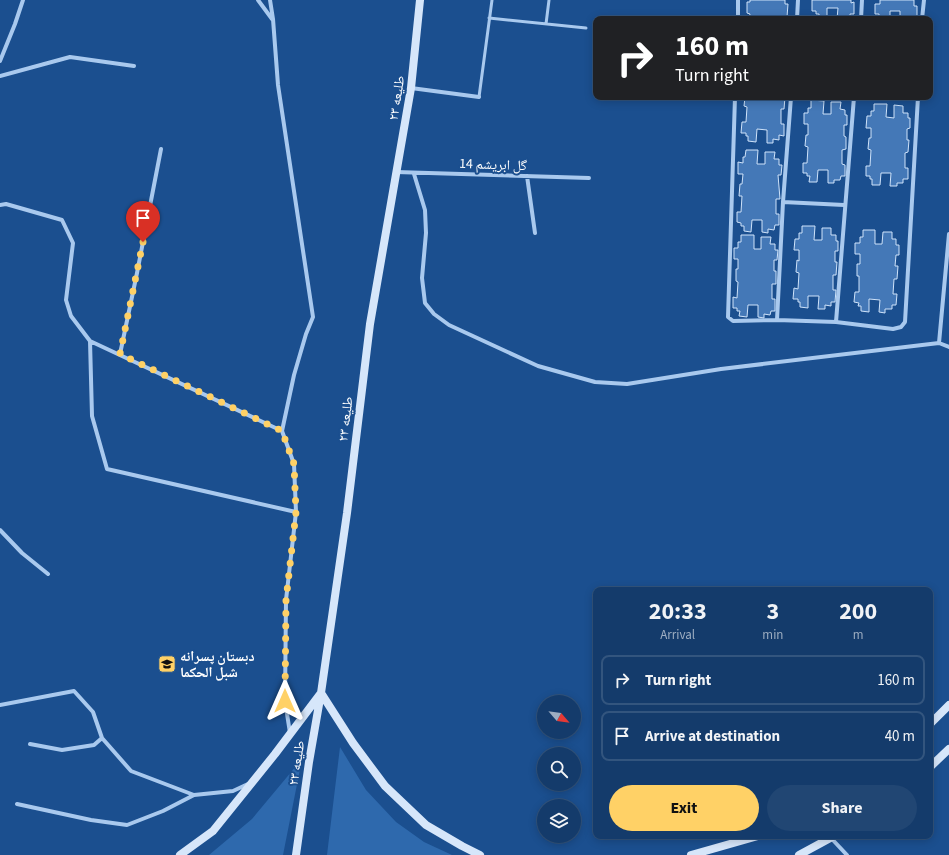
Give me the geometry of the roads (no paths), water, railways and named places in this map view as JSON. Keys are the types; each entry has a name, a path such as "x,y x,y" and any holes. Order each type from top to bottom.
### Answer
{"main road":[{"name":"طلیعه ۲۳","path":"296,855 347,513 370,324 411,88 420,0"},
{"path":"180,855 213,831 253,782 321,693 353,743 385,786 426,825 480,855"},
{"path":"933,721 949,705"},
{"path":"933,764 949,749"},
{"path":"691,855 747,839"},
{"path":"799,855 829,839"}],"street":[{"path":"0,61 23,0"},
{"path":"258,0 273,19"},
{"path":"270,0 273,19 278,85 313,317 306,334 294,375 282,431 294,464 296,512 286,600 285,701 290,733"},
{"path":"738,0 738,16"},
{"path":"797,16 798,0"},
{"path":"860,16 862,0"},
{"path":"922,16 924,0"},
{"path":"0,76 70,57 134,66"},
{"path":"411,88 479,97"},
{"path":"735,100 728,317 733,321 777,320 836,322 893,329 901,327 905,322 918,100"},
{"path":"777,320 783,202 791,100"},
{"path":"836,322 844,205 854,100"},
{"path":"120,354 161,148"},
{"name":"گل ابریشم 14","path":"396,172 414,174 590,178"},
{"path":"414,174 425,210 426,233 422,278 425,303 434,314 449,325 538,366 595,382 627,384 721,368 939,343 949,347"},
{"path":"527,176 535,233"},
{"path":"783,202 844,205"},
{"path":"0,205 6,204 62,220 73,243 66,300 71,316 90,341 282,431"},
{"path":"939,343 949,234"},
{"path":"90,341 92,416 107,469 296,512"},
{"path":"0,530 22,553 48,574"},
{"path":"0,705 74,691 93,712 102,738 131,771 194,795"},
{"path":"30,744 62,750 94,745 102,738"},
{"path":"17,804 91,820 127,824 163,812 194,795 233,791 253,782"},
{"path":"835,839 847,855"}],"lane":[{"path":"479,97 492,0"},
{"path":"546,24 548,0"},
{"path":"489,18 586,28"}],"place":[{"name":"دبستان پسرانه شبل الحکما","path":"167,664"}]}
